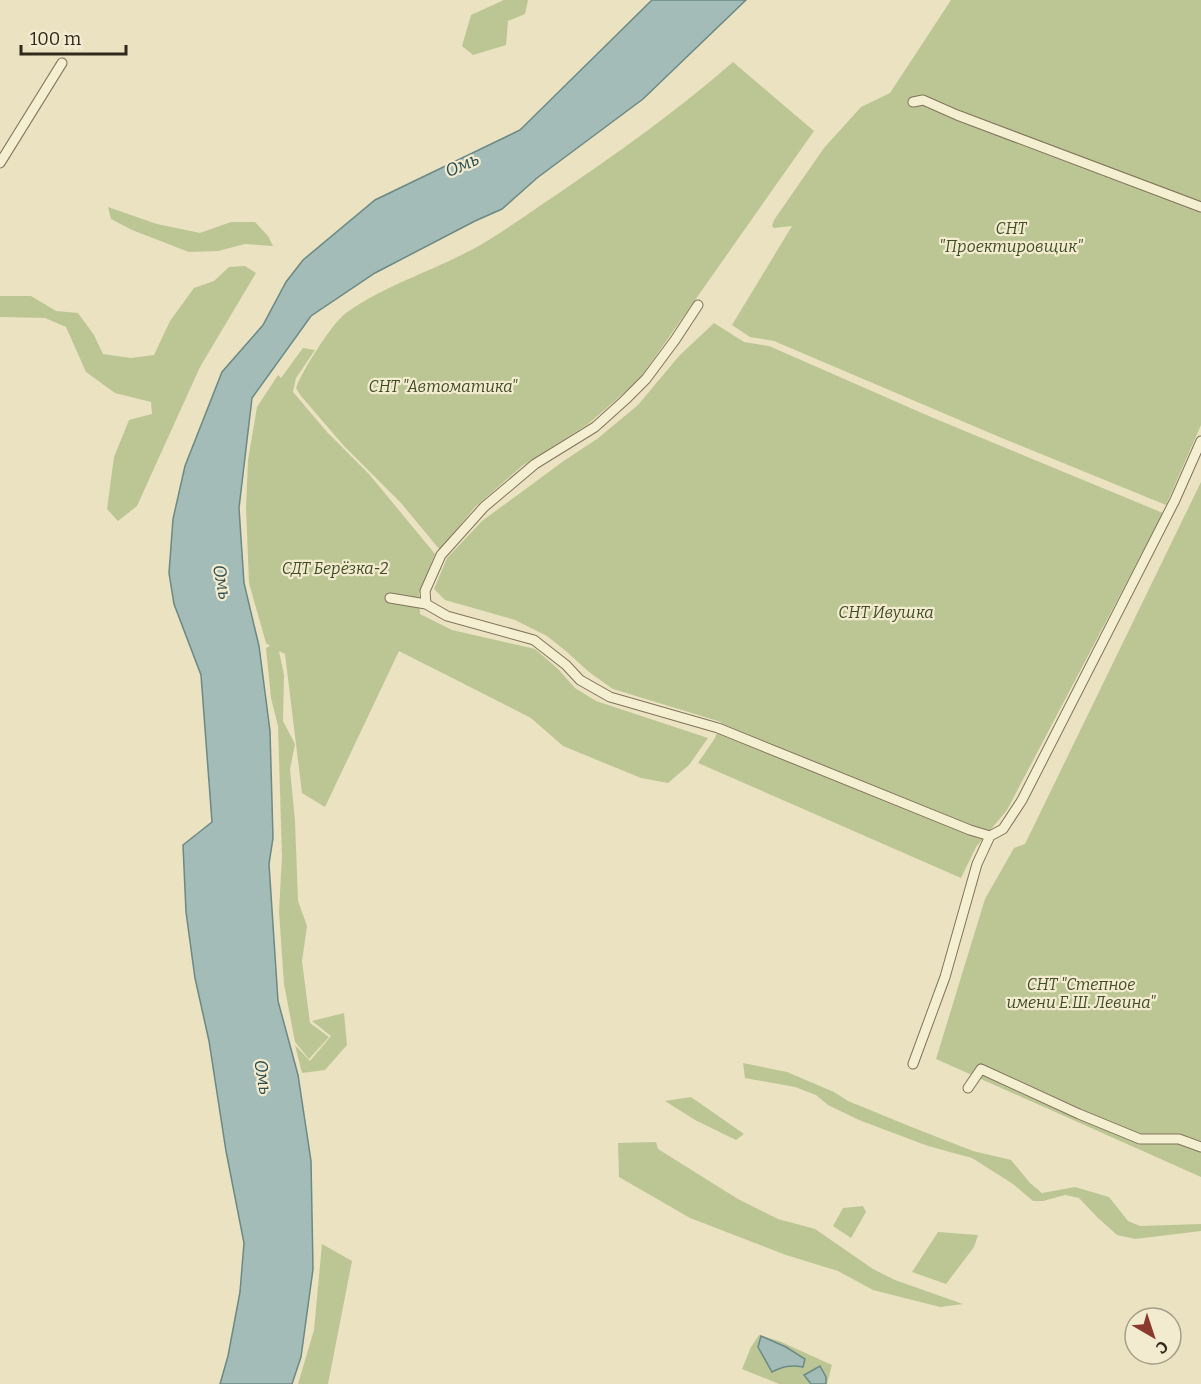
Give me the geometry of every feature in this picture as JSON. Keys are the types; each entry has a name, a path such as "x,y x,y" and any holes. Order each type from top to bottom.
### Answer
{"street":[{"path":"0,163 62,63"},
{"path":"913,102 923,100 1201,207"},
{"path":"426,604 424,591 441,555 484,507 535,464 595,427 625,400 646,379 698,304"},
{"path":"913,1064 945,977 977,864 990,836 1003,829 1022,800 1175,500 1201,441"},
{"path":"390,598 426,604 447,616 534,640 560,660 580,680 610,697 718,728 970,830 990,836"},
{"path":"968,1088 981,1069 1140,1139 1179,1139 1201,1148"}],"green space":[{"path":"504,0 528,0 525,14 508,21 506,45 473,55 462,46 471,15"},
{"name":"СНТ \"Проектировщик\"","path":"951,0 1201,0 1201,425 1166,505 774,341 750,337 732,325 792,226 774,228 772,226 774,220 824,148 861,107 890,93"},
{"name":"СНТ \"Автоматика\"","path":"733,62 814,131 638,381 588,424 522,466 475,507 440,550 401,503 344,446 301,396 296,388 311,359 333,327 346,313 377,294 459,256 496,235 648,130"},
{"path":"108,207 157,224 200,233 231,222 255,222 268,236 273,246 245,244 218,251 189,252 132,230 111,219"},
{"path":"245,266 256,273 200,367 137,506 118,521 107,509 114,457 129,420 152,414 151,402 115,393 86,372 66,327 45,318 0,317 0,296 31,296 56,311 78,313 94,335 103,354 131,358 154,355 170,321 194,288 214,281 229,267"},
{"name":"СНТ Ивушка","path":"714,323 744,342 769,346 931,417 1163,513 1007,810 976,847 961,878 698,763 715,738 721,722 613,689 547,636 515,620 445,600 434,589 447,558 482,521 597,439 638,405 679,356"},
{"name":"СДТ Берёзка-2","path":"303,348 315,350 296,378 293,392 327,432 369,474 435,554 419,593 420,614 452,630 535,649 575,688 596,701 708,738 689,765 668,783 641,778 563,746 531,718 399,651 325,807 302,793 285,654 279,651 284,675 283,721 295,744 290,769 295,821 298,901 307,926 302,961 310,1023 329,1037 309,1059 295,1042 284,984 279,911 282,856 278,726 271,698 266,648 270,646 266,643 249,583 246,507 248,460 257,407 278,375 281,378"},
{"name":"СНТ \"Степное имени Е.Ш. Левина\"","path":"1201,482 1201,1177 936,1059 985,899 1014,848 1025,844"},
{"path":"344,1013 347,1045 325,1070 302,1073 295,1045 310,1061 331,1036 312,1021"},
{"path":"743,1063 787,1072 834,1092 848,1101 914,1128 973,1151 1011,1160 1030,1183 1042,1193 1075,1187 1109,1197 1128,1221 1140,1226 1201,1224 1201,1231 1135,1239 1117,1235 1079,1198 1065,1195 1043,1201 1033,1201 1013,1184 972,1158 928,1146 859,1120 828,1105 816,1095 795,1087 745,1078"},
{"path":"691,1097 744,1134 736,1140 695,1120 665,1101"},
{"path":"656,1142 658,1149 738,1199 778,1219 815,1229 873,1269 895,1280 963,1304 940,1307 873,1290 838,1271 786,1255 690,1218 619,1177 618,1143"},
{"path":"863,1206 866,1212 851,1238 833,1226 843,1208"},
{"path":"938,1232 978,1235 974,1247 946,1284 912,1272"},
{"path":"322,1244 352,1261 328,1384 298,1384 314,1330"},
{"path":"759,1335 779,1341 832,1365 827,1384 826,1377 804,1375 811,1384 779,1384 742,1369","holes":["758,1347 786,1347 805,1359 803,1367 787,1367 772,1372"]}],"water":[{"name":"Омь","path":"652,0 746,0 643,99 537,178 502,209 375,273 311,316 252,398 239,508 244,583 259,646 270,731 273,838 269,864 278,1001 298,1075 311,1161 313,1269 301,1357 292,1384 220,1384 228,1356 240,1292 244,1243 226,1151 209,1041 195,978 186,912 183,845 212,822 201,675 174,604 169,573 173,519 185,466 222,372 263,325 286,282 303,260 375,200 520,130"},
{"path":"761,1336 786,1347 805,1359 803,1367 780,1368 772,1372 758,1347"},
{"path":"820,1366 826,1377 826,1384 811,1384 804,1375"}]}
